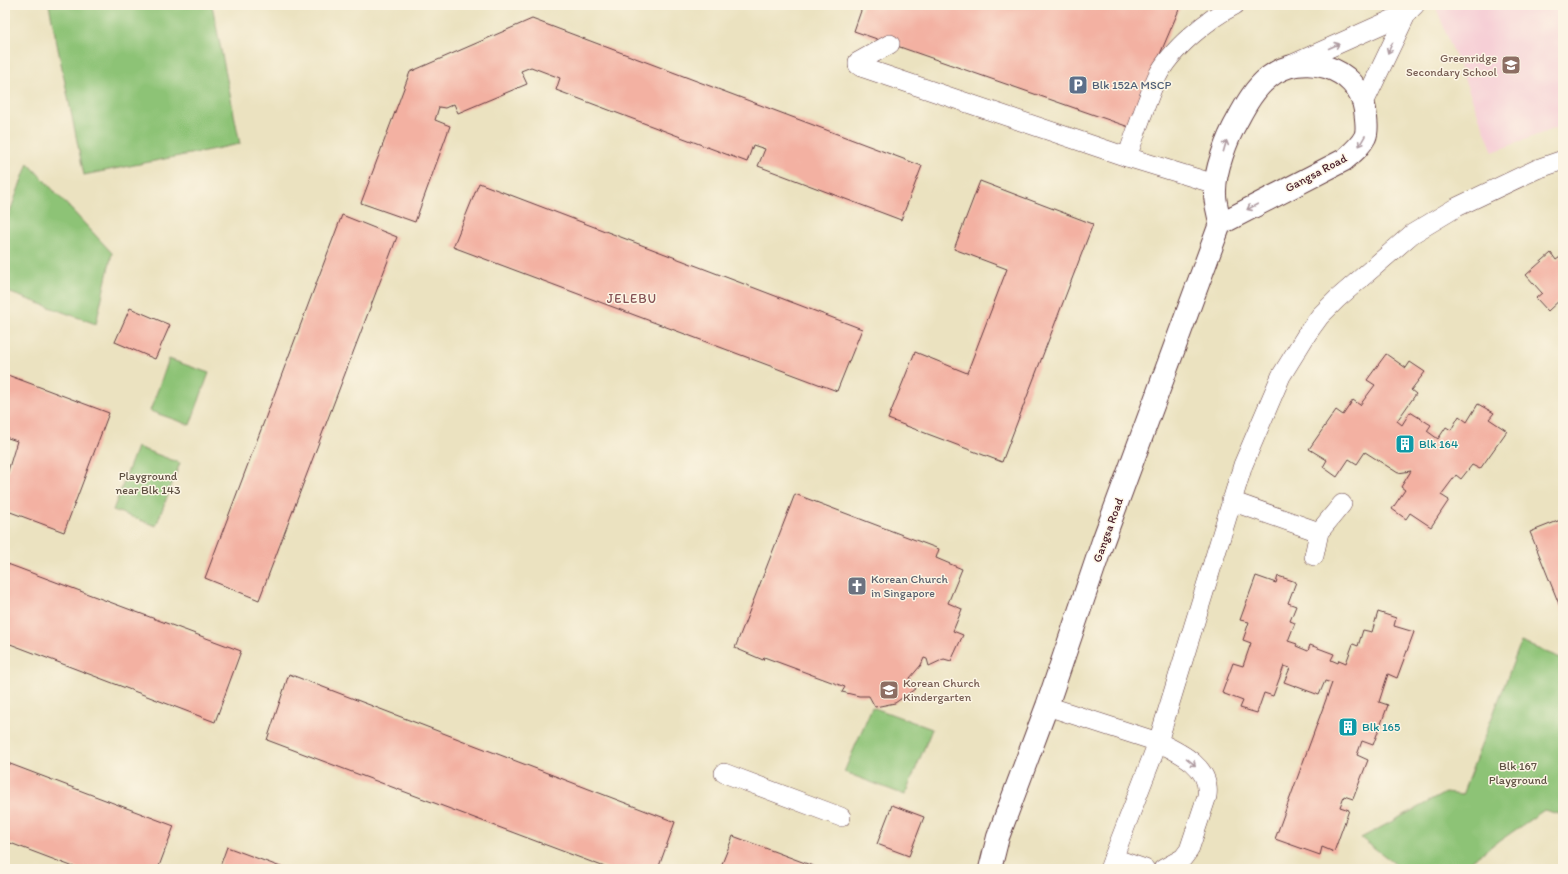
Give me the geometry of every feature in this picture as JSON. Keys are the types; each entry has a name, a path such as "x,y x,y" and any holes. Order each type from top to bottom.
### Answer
{"street":[{"name":"Gangsa Road","path":"990,869 998,837 1048,706 1103,541 1220,224 1215,200 1215,184 1227,140 1243,108 1254,92 1269,77 1285,68 1303,65 1319,65 1334,69 1345,76 1354,85 1364,104 1366,120 1365,136 1357,149 1344,160 1220,224"},
{"name":"Gangsa Road","path":"978,869 998,837"}],"lane":[{"path":"1127,157 1158,75 1179,46 1217,15 1235,5"},
{"path":"1285,68 1411,9"},
{"path":"1364,104 1411,9"},
{"path":"890,44 858,62 858,65 1127,157 1215,184"},
{"path":"1145,869 1111,864 1158,742 1243,465 1281,376 1320,316 1358,280 1412,234 1457,207 1537,169 1563,160"},
{"path":"1232,501 1319,532"},
{"path":"1314,556 1319,532 1342,504"},
{"path":"1048,706 1158,742 1189,759 1199,769 1207,781 1208,788 1207,796 1189,850 1183,858 1163,869"},
{"path":"724,773 842,817"}],"shaded area":[{"name":"Greenridge Secondary School","path":"1435,5 1563,5 1563,125 1493,152"}],"green space":[{"path":"49,5 212,5 240,144 84,175"},
{"path":"28,163 112,253 96,324 5,291 5,225"},
{"path":"169,359 209,373 190,425 150,411"},
{"name":"Playground near Blk 143","path":"137,447 180,463 156,526 113,510"},
{"name":"Blk 167 Playground","path":"1521,642 1563,659 1563,815 1544,810 1459,869 1402,869 1361,838 1445,793 1462,795"},
{"path":"872,707 932,729 905,795 844,772"}],"building":[{"name":"Blk 152A MSCP","path":"863,5 1181,5 1129,127 854,31"},
{"path":"532,19 922,166 901,220 758,166 765,149 753,145 747,162 556,90 560,78 531,67 521,71 527,84 458,113 454,104 445,108 439,107 435,120 450,126 415,222 361,203 410,72"},
{"path":"980,181 1093,224 1002,462 888,419 915,352 967,373 1007,269 954,249"},
{"path":"479,183 862,329 837,391 453,247"},
{"path":"342,215 397,237 259,600 205,578"},
{"path":"1551,253 1556,260 1563,255 1563,297 1548,311 1536,298 1542,293 1526,275"},
{"path":"130,308 170,325 155,359 115,342"},
{"name":"Blk 164","path":"1386,354 1406,368 1410,362 1425,372 1411,390 1416,394 1397,421 1402,425 1410,412 1431,425 1427,431 1438,439 1446,427 1451,430 1459,416 1467,422 1478,404 1494,413 1489,419 1507,431 1480,469 1472,465 1461,479 1456,475 1441,495 1449,500 1431,527 1410,513 1406,519 1392,509 1405,490 1401,487 1411,471 1398,473 1365,452 1357,464 1349,459 1337,477 1323,467 1327,460 1309,449 1336,410 1343,415 1353,400 1360,405 1375,385 1367,380"},
{"path":"5,374 109,413 64,532 5,510 5,481 17,441 5,437"},
{"name":"Korean Church in Singapore","path":"795,494 939,549 936,558 962,569 948,603 962,609 953,631 963,635 951,661 944,659 929,666 927,659 924,658 921,665 910,678 915,689 895,703 875,707 869,696 859,696 842,692 845,687 764,657 763,660 735,648"},
{"path":"1563,519 1563,614 1530,532"},
{"path":"5,563 241,651 215,722 5,642"},
{"name":"Blk 165","path":"1256,576 1276,583 1278,576 1296,582 1288,603 1296,606 1290,621 1295,623 1288,641 1297,644 1296,646 1308,651 1310,645 1334,654 1331,660 1338,663 1339,660 1346,663 1353,644 1358,646 1363,630 1372,632 1378,612 1396,618 1394,626 1414,632 1397,678 1388,674 1379,702 1388,705 1373,745 1362,741 1357,755 1368,760 1353,799 1344,796 1340,807 1349,810 1334,852 1322,847 1320,855 1275,839 1332,683 1325,681 1319,695 1284,682 1290,668 1284,666 1273,696 1264,693 1257,713 1240,708 1243,701 1222,693 1233,663 1243,666 1251,643 1243,640 1249,622 1240,620"},
{"path":"289,674 675,822 658,869 610,869 267,740"},
{"path":"5,762 174,826 158,869 79,869 5,841"},
{"path":"892,805 924,817 909,856 877,844"},
{"path":"733,836 821,869 720,869"},
{"path":"227,847 286,869 219,869"}],"place":[{"name":"Greenridge Secondary School","path":"1511,65"},
{"name":"Blk 152A MSCP","path":"1078,85"},
{"name":"Blk 164","path":"1405,444"},
{"name":"Korean Church in Singapore","path":"857,586"},
{"name":"Korean Church Kindergarten","path":"889,690"},
{"name":"Blk 165","path":"1348,727"}],"district":[{"name":"JELEBU","path":"632,298"}]}
